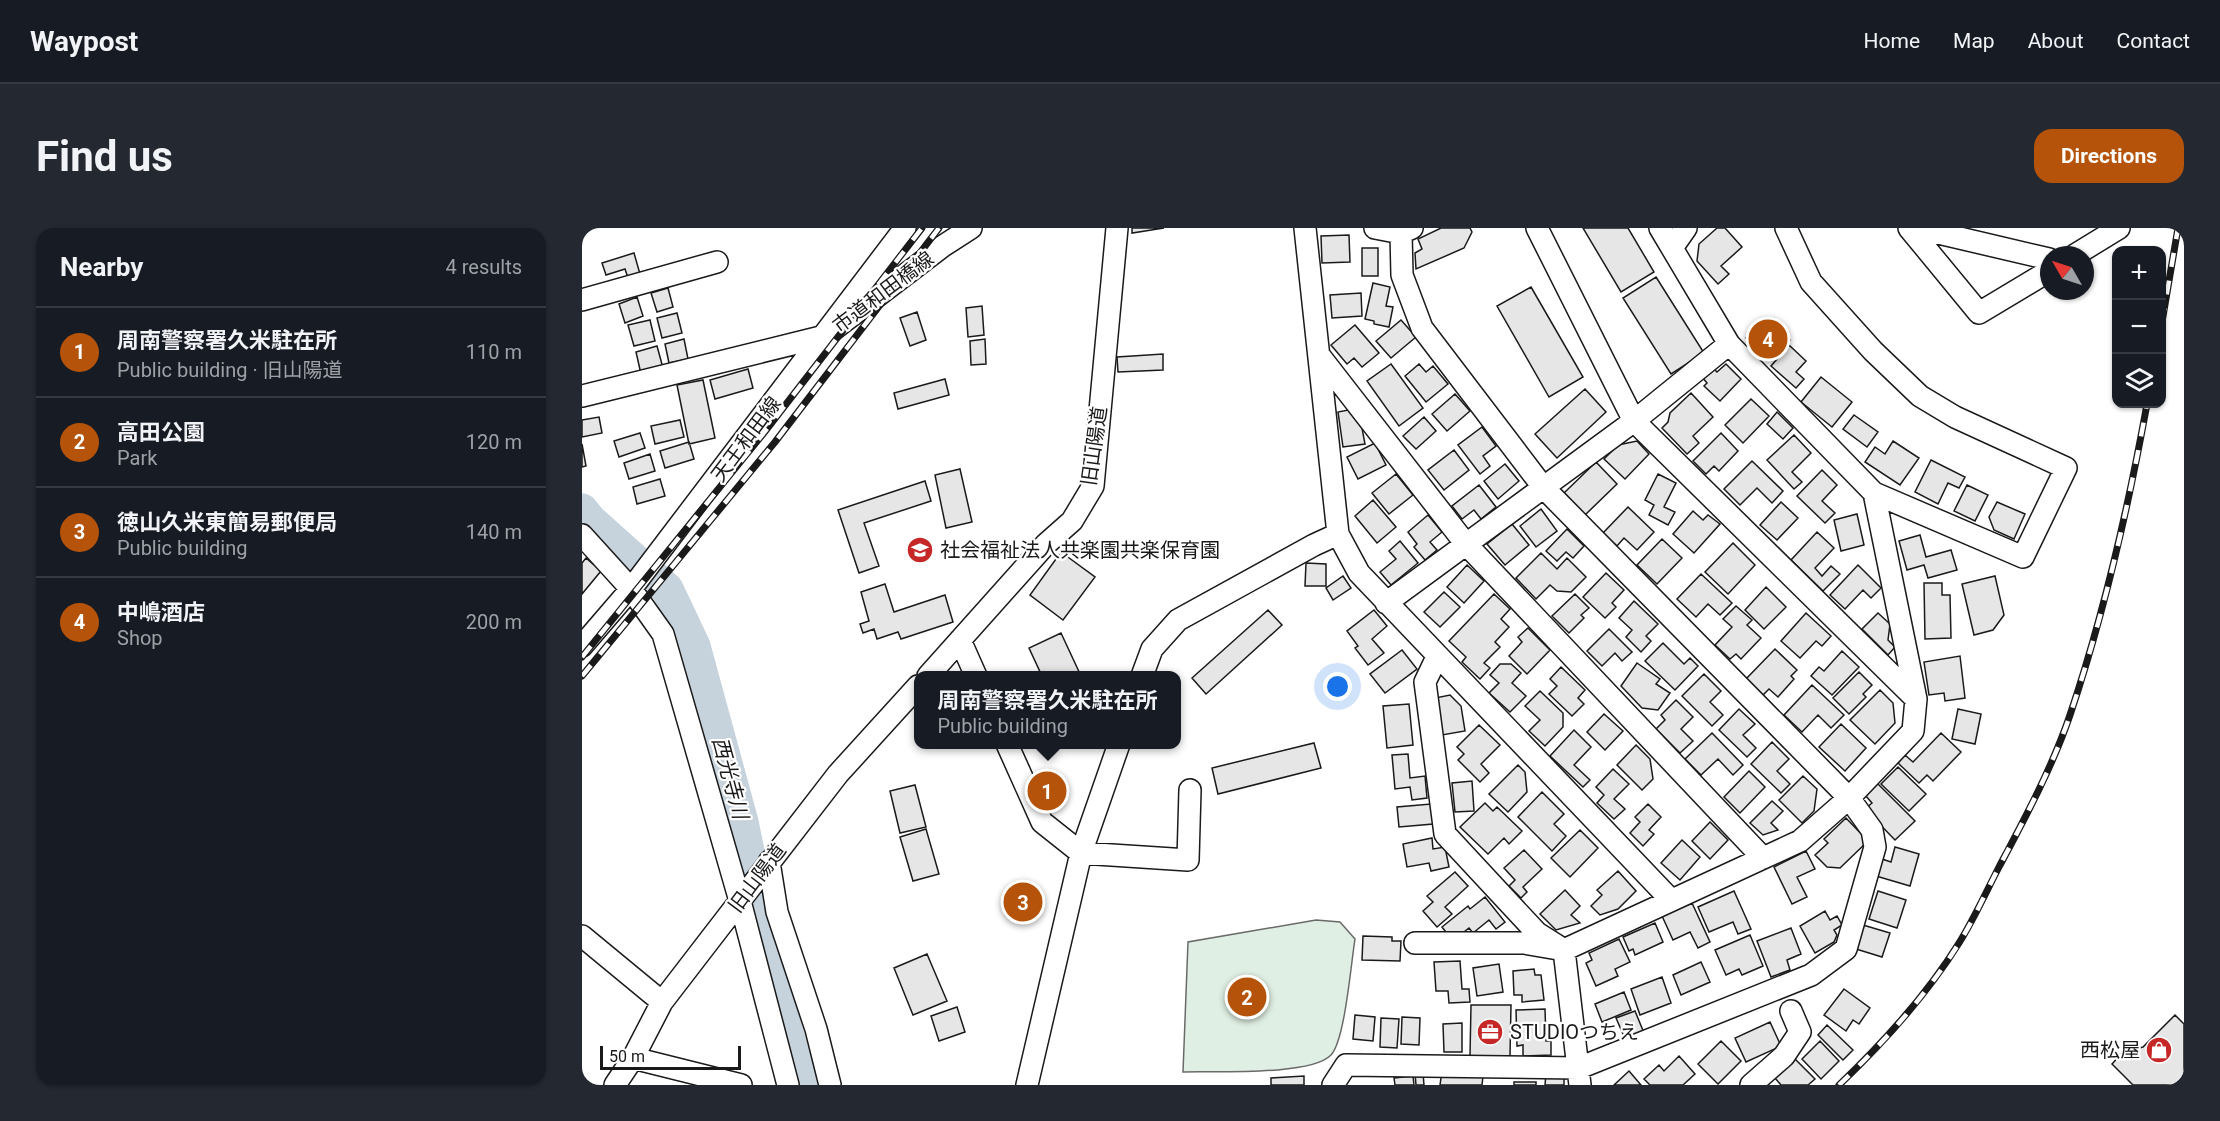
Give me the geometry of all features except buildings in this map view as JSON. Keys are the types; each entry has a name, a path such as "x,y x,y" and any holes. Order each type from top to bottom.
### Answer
{"street":[{"name":"天王和田線","path":"582,646 631,589 905,228"},
{"name":"市道和田橋線","path":"825,336 943,246 971,228"},
{"name":"旧山陽道","path":"932,671 1046,544 1072,521 1093,486 1117,228"},
{"path":"1305,228 1338,534 1359,573 1671,900"},
{"path":"1333,1085 1346,1065 1494,1076 1580,1076 1811,975 1846,949 1875,847 1872,830 1849,798 1544,487 1422,328 1402,275 1406,231 1376,228"},
{"path":"1537,228 1634,421 1916,699"},
{"path":"1660,228 1729,344 1874,493 2023,557 2066,468 1955,417 1920,396 1873,351 1811,282 1786,228"},
{"path":"1672,248 1686,228"},
{"path":"1909,228 1979,313 2040,276"},
{"path":"1917,228 2040,257"},
{"path":"2089,246 2119,228"},
{"path":"582,300 717,262"},
{"path":"584,390 825,336"},
{"path":"1386,603 1634,421 1729,344"},
{"path":"1318,354 1466,543 1763,858"},
{"path":"1415,943 1524,943 1564,950 1800,841 1849,798 1913,731 1916,699 1874,493"},
{"path":"1144,671 1152,649 1178,620 1338,534"},
{"path":"582,535 631,589 663,634 740,901 788,1085"},
{"path":"960,640 974,671"},
{"path":"1437,657 1425,682 1445,834 1537,933 1564,950"},
{"name":"旧山陽道","path":"615,1085 633,1058 662,1002 838,774 914,690"},
{"path":"1009,749 1042,822 1081,853 1188,860 1190,790"},
{"path":"1027,1085 1081,853 1117,749"},
{"path":"769,862 777,912 816,1029 830,1085"},
{"path":"582,936 662,1002"},
{"path":"1564,950 1580,1076"},
{"path":"1751,1085 1784,1056 1800,1032 1791,1011"},
{"path":"633,1058 699,1080 741,1085"}],"green space":[{"path":"1316,920 1340,922 1355,939 1344,1018 1336,1047 1331,1055 1320,1062 1284,1069 1183,1072 1188,942"}],"waterway":[{"name":"西光寺川","path":"582,510 590,520 667,589 694,646 742,822 781,1011 802,1085"}],"railway":[{"path":"582,657 763,434 922,228"},
{"path":"582,676 775,442 939,228"},
{"path":"2166,300 2178,228"},
{"path":"1839,1085 1903,1018 1946,963 1975,915 2046,773 2070,715 2104,600 2132,483 2146,408"}],"place":[{"name":"中嶋酒店","path":"1768,339"},
{"name":"社会福祉法人共楽園共楽保育園","path":"920,550"},
{"name":"周南警察署久米駐在所","path":"1047,791"},
{"name":"徳山久米東簡易郵便局","path":"1023,902"},
{"name":"高田公園","path":"1247,997"},
{"name":"STUDIOつちえ","path":"1490,1032"},
{"name":"西松屋","path":"2159,1050"}]}
